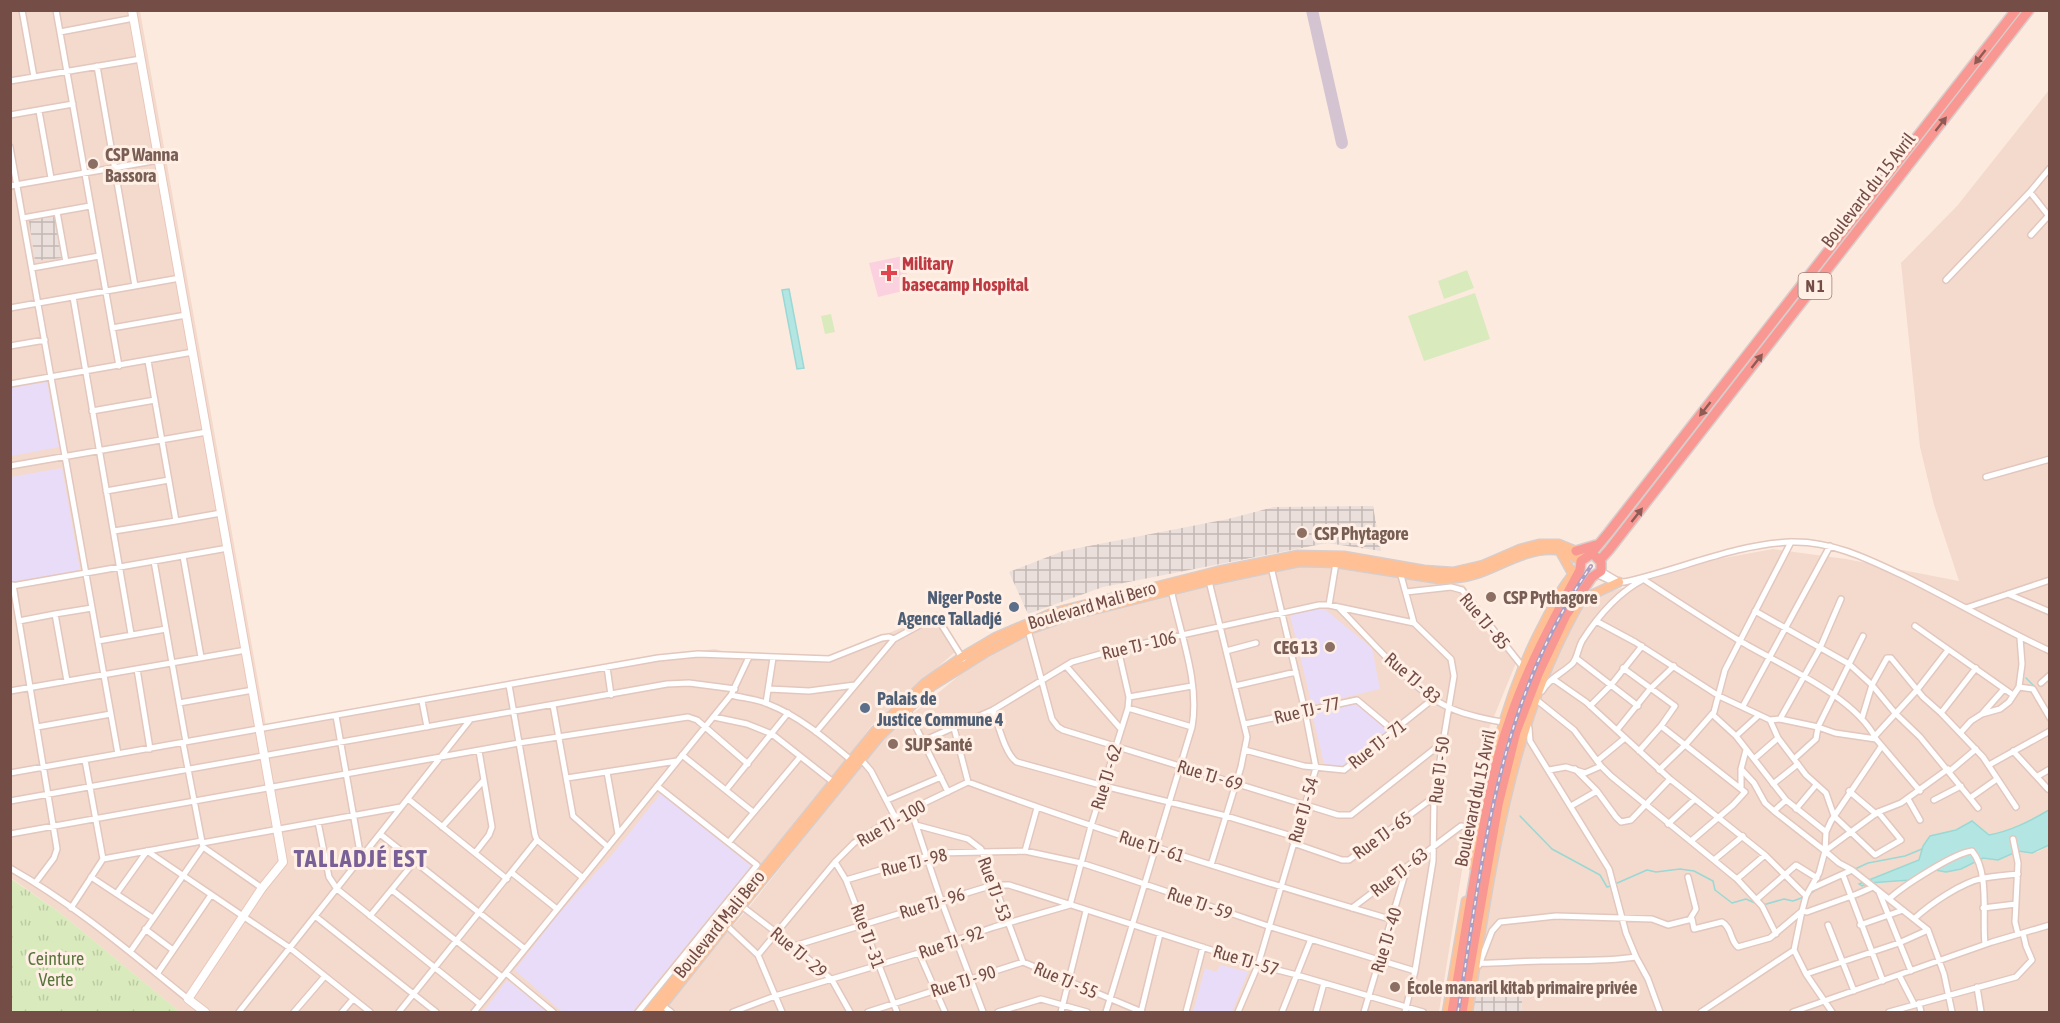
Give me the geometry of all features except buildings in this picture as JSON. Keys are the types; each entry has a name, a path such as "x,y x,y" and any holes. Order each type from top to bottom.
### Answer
{"highway":[{"name":"Boulevard du 15 Avril","path":"1452,1012 1497,761 1527,673 1580,566 2016,10"},
{"name":"Boulevard du 15 Avril","path":"1600,560 2029,10"},
{"path":"1576,551 1589,549 1600,543"},
{"path":"1600,560 1602,565 1596,575 1585,575 1580,566 1600,560"},
{"name":"Boulevard du 15 Avril","path":"1462,1012 1498,805 1514,741 1523,712 1550,648 1574,603 1596,575"}],"main road":[{"name":"Boulevard Mali Bero","path":"648,1012 727,908 739,904 903,703 925,683 964,660 996,637 1052,612 1271,567 1314,561 1453,572 1483,565 1520,549 1539,544 1559,544 1576,551 1580,566"},
{"name":"Boulevard Mali Bero","path":"660,1009 833,782 907,709 964,660 1028,630 1065,616 1298,555 1344,556 1439,579 1454,579 1475,574 1530,554 1558,550"},
{"path":"1558,550 1580,566"},
{"path":"1558,550 1580,566"},
{"name":"Boulevard du 15 Avril","path":"1447,1012 1478,828 1502,722 1522,666 1554,603 1580,566"},
{"name":"Boulevard du 15 Avril","path":"1468,1012 1499,832 1521,740 1541,684 1596,575"},
{"path":"1583,599 1619,582"}],"street":[{"path":"22,10 34,77"},
{"path":"56,10 119,366"},
{"path":"60,33 133,14 283,862 261,888 188,999"},
{"path":"10,81 141,59"},
{"path":"97,66 135,286"},
{"path":"10,115 73,104"},
{"path":"39,111 51,178"},
{"path":"10,147 14,185 23,218 118,754"},
{"path":"14,185 159,160"},
{"path":"1946,280 2030,192 2049,168"},
{"path":"2030,192 2049,215 2031,235"},
{"path":"23,218 90,206"},
{"path":"57,212 66,262"},
{"path":"32,268 99,256"},
{"path":"10,308 180,278"},
{"path":"74,297 131,634"},
{"path":"112,328 186,315"},
{"path":"10,346 45,340"},
{"path":"10,384 193,352"},
{"path":"148,361 176,521"},
{"path":"93,411 155,400"},
{"path":"10,466 207,432"},
{"path":"1986,477 2049,461"},
{"path":"106,491 169,480"},
{"path":"114,531 221,513"},
{"path":"1659,770 1712,714 1725,670 1791,542"},
{"path":"1596,575 1619,582 1643,578 1741,550 1791,542 1830,546 1884,567 2049,651"},
{"path":"1743,706 1830,546"},
{"path":"36,882 57,854 38,727 12,586 228,548"},
{"path":"183,556 201,657"},
{"path":"130,952 202,844 154,561"},
{"path":"1329,605 1336,563"},
{"name":"Rue TJ - 54","path":"1238,1012 1258,965 1316,768 1271,567"},
{"path":"1339,608 1414,623 1400,569"},
{"path":"1643,578 1626,590 1596,621 1580,645 1576,658 1544,688 1529,729 1529,738 1609,870 1636,957 1648,979 1660,1012"},
{"path":"1643,578 1739,640 1834,696 1862,718 1881,747 1920,791"},
{"path":"1966,608 2049,580"},
{"path":"1209,581 1245,724 1245,750 1211,865"},
{"path":"1106,1012 1192,728 1195,710 1182,636 1170,587"},
{"name":"Rue TJ - 85","path":"1406,592 1451,587 1462,590 1522,666"},
{"path":"2008,594 2049,612"},
{"path":"1780,719 1820,648 1841,599"},
{"name":"Rue TJ - 106","path":"923,741 993,710 1066,666 1119,649 1319,605 1339,608"},
{"path":"19,621 92,608"},
{"name":"Rue TJ - 83","path":"1339,608 1403,673 1433,699 1449,708 1502,722"},
{"path":"1755,611 1848,664 1872,685 1895,713 1920,736 1978,808"},
{"path":"55,615 67,681"},
{"path":"816,732 894,639 936,615 964,660"},
{"path":"1596,621 1642,646 1719,696 1770,720 1780,719 1835,733 1875,738"},
{"name":"Rue TJ - 50","path":"1405,1010 1414,971 1435,844 1434,797 1454,676 1451,659 1414,623"},
{"path":"1914,626 2013,695"},
{"path":"98,641 166,628"},
{"name":"Rue TJ - 69","path":"1028,630 1052,718 1058,727 1115,747 1343,816 1351,815 1442,743"},
{"path":"1773,784 1816,739 1818,727 1863,636"},
{"path":"10,773 683,654 832,659 882,638 894,639"},
{"path":"1982,714 2000,710 2019,687 2022,664 2020,638"},
{"path":"1226,651 1256,643"},
{"path":"1590,706 1611,686 1642,646"},
{"name":"Rue TJ - 62","path":"1070,905 1091,826 1128,708 1129,697 1119,649"},
{"path":"10,691 246,650"},
{"path":"1875,738 1948,650"},
{"path":"474,1012 714,717 735,689 749,657"},
{"path":"766,703 772,658"},
{"path":"1576,658 1638,706"},
{"path":"1862,718 1872,685 1889,658 1917,690 1976,749 2016,807"},
{"path":"1066,666 1121,729"},
{"path":"1617,730 1650,689 1674,666"},
{"path":"607,667 611,695"},
{"path":"1623,668 1675,706 1674,711 1639,751"},
{"path":"1941,713 1976,668"},
{"path":"137,669 150,748"},
{"path":"1235,686 1296,672"},
{"path":"2041,683 2049,675"},
{"path":"1553,679 1590,706 1695,800 1743,836 1806,896"},
{"path":"10,801 679,683 735,689"},
{"path":"509,685 537,840 583,878"},
{"path":"769,688 809,691 855,685"},
{"path":"1129,697 1192,686"},
{"path":"2019,687 2033,689 2049,718"},
{"path":"1961,732 1971,721 1982,714 2004,689"},
{"path":"179,703 253,690"},
{"path":"731,695 766,703 788,713 856,758 871,771 895,817"},
{"name":"Rue TJ - 71","path":"1245,750 1316,768 1344,770 1433,699"},
{"path":"422,700 427,727"},
{"name":"Rue TJ - 77","path":"1245,724 1357,700 1394,731"},
{"path":"1538,701 1574,730 1599,764 1644,805 1737,879 1764,909 1776,934"},
{"path":"553,705 573,816 608,847"},
{"path":"1128,708 1192,728"},
{"path":"907,709 948,792"},
{"path":"993,710 1013,759 1104,786 1226,816 1294,840"},
{"path":"726,790 788,713"},
{"path":"38,727 111,714"},
{"path":"1712,714 1736,736 1786,800 1826,832"},
{"path":"1736,736 1759,715"},
{"path":"336,716 361,858"},
{"path":"10,834 519,743 688,717 697,720 748,764"},
{"path":"714,717 747,724 772,734 833,782"},
{"path":"238,1012 470,720"},
{"path":"1770,720 1778,738 1816,785 1826,793 1834,816 1873,854 1899,842 1900,837 1877,813 1850,791"},
{"path":"1661,726 1742,789"},
{"path":"954,728 968,782"},
{"path":"1989,765 2049,731"},
{"path":"1549,770 1566,767 1588,772 1625,738"},
{"path":"1754,759 1778,738"},
{"path":"1832,1012 1823,1002 1794,950 1806,896 1817,878 1825,851 1826,832 1850,791 1881,747"},
{"path":"1825,851 1877,813 1920,791 1976,749"},
{"path":"1691,841 1745,792 1742,789 1741,769 1746,750"},
{"path":"475,853 489,836 492,827 479,751"},
{"path":"2013,751 2048,789"},
{"path":"682,755 753,812"},
{"path":"729,842 800,757"},
{"path":"71,908 103,859 85,760"},
{"path":"567,778 677,761"},
{"path":"1575,769 1597,791 1621,822 1630,820 1670,779"},
{"path":"1741,769 1754,783 1765,803 1774,811 1816,846 1852,870 1928,930 1940,961 1952,1012"},
{"path":"2038,776 2049,769"},
{"path":"607,772 618,834"},
{"path":"887,800 941,777"},
{"path":"1970,798 1997,778"},
{"path":"442,827 484,780"},
{"name":"Rue TJ - 100","path":"758,955 835,862 854,843 895,817 968,782"},
{"name":"Rue TJ - 61","path":"968,782 1156,849 1393,920"},
{"path":"1796,810 1816,785"},
{"path":"638,1012 727,908 757,865 657,786"},
{"path":"1934,800 1961,786"},
{"path":"1571,806 1597,791"},
{"name":"Rue TJ - 65","path":"1294,840 1342,860 1349,860 1434,797"},
{"path":"408,799 507,879"},
{"path":"1908,799 1920,820"},
{"path":"1668,824 1695,800"},
{"path":"1774,811 1786,800"},
{"path":"103,859 202,844 402,807"},
{"path":"1025,851 1037,808"},
{"path":"911,810 941,900 983,1012"},
{"path":"318,822 329,877 337,889 480,1004"},
{"name":"Rue TJ - 53","path":"916,825 968,838 983,852 993,885 1023,962"},
{"name":"Rue TJ - 63","path":"1352,908 1461,826 1478,828"},
{"path":"380,834 525,949"},
{"path":"1714,860 1743,836"},
{"path":"1888,1012 2016,977 2032,960 2015,922 2018,863 2013,839"},
{"path":"399,1012 537,840"},
{"path":"202,844 261,888"},
{"path":"147,851 290,948 370,1012"},
{"path":"117,893 147,851"},
{"name":"Rue TJ - 59","path":"983,852 1025,851 1081,863 1268,926 1414,971"},
{"path":"1889,899 1897,891 1933,870 1969,851 1973,852 1977,858 1982,878 1985,944"},
{"name":"Rue TJ - 98","path":"846,880 925,855 946,852 983,852"},
{"path":"1737,879 1765,855"},
{"path":"370,916 415,861"},
{"name":"Rue TJ - 31","path":"835,862 846,880 897,1012"},
{"path":"1756,899 1797,865 1817,878"},
{"name":"Rue TJ - 40","path":"1364,1012 1407,867"},
{"path":"10,868 36,882 130,952 205,1012"},
{"path":"1810,890 1852,870"},
{"path":"512,873 557,909"},
{"path":"1914,920 1934,903 1971,882 1982,878 2018,874"},
{"path":"1843,875 1870,952 1883,981"},
{"path":"91,877 153,918"},
{"path":"1474,978 1492,931 1500,922 1556,916 1623,920 1652,919 1668,925 1690,919 1696,909 1688,877"},
{"name":"Rue TJ - 96","path":"794,946 993,885 1010,885 1040,893 1070,905"},
{"path":"1690,919 1694,929 1718,922 1724,923 1737,947 1761,941 1776,934 1781,927 1802,911 1807,912 1876,889"},
{"path":"1876,889 1911,971"},
{"path":"392,890 456,941 553,1012"},
{"path":"157,974 211,895"},
{"name":"Rue TJ - 29","path":"739,904 794,946 832,980 850,1012"},
{"path":"1983,908 2016,904"},
{"name":"Rue TJ - 57","path":"1070,905 1405,1010 1423,1012"},
{"name":"Rue TJ - 92","path":"733,1012 776,996 1070,905"},
{"path":"1061,1012 1086,910"},
{"path":"1860,925 1903,910"},
{"path":"315,916 436,1012"},
{"path":"726,925 749,944 758,955 782,1012"},
{"path":"1828,925 1854,991"},
{"path":"1795,1012 1985,944 2049,925"},
{"path":"145,929 173,950"},
{"path":"1806,974 1899,943 1928,930"},
{"path":"1141,1012 1161,934"},
{"path":"1282,1012 1311,939"},
{"path":"1186,1012 1203,947"},
{"path":"1702,1012 1794,950"},
{"path":"920,953 945,1012"},
{"path":"1479,963 1587,962 1636,957"},
{"name":"Rue TJ - 55","path":"1023,962 1141,1012"},
{"name":"Rue TJ - 90","path":"868,1012 1023,962"},
{"path":"1899,975 1921,1012"},
{"path":"294,1012 325,976"},
{"path":"1316,1012 1324,983"},
{"path":"1977,987 1981,1012"},
{"path":"342,1012 353,999"},
{"path":"998,1012 1041,999 1088,1012"},
{"path":"660,1009 671,1012"}],"shaded area":[{"path":"11,11 140,11 266,726 690,652 715,649 739,656 829,658 932,615 955,652 872,725 811,807 642,1012 180,1012 59,912 11,878"},
{"path":"2049,90 2049,810 2029,822 2001,833 1989,835 1972,822 1956,830 1930,836 1923,846 1919,860 1884,876 1875,877 1869,883 1899,882 1935,870 1946,872 1961,869 1983,858 1998,860 2018,851 2038,852 2049,845 2049,1012 1521,1012 1523,992 1476,988 1496,861 1512,779 1533,711 1567,636 1582,609 1591,600 1602,594 1718,559 1773,549 1846,559 1959,581 1934,505 1920,447 1901,263 1957,206"},
{"path":"55,215 62,258 35,261 29,221"},
{"name":"Military basecamp Hospital","path":"903,256 909,284 907,290 878,297 869,263"},
{"path":"47,382 59,447 11,456 11,388"},
{"path":"62,468 80,570 11,582 11,477"},
{"path":"1373,506 1381,551 1327,543 1103,587 1028,614 1009,572 1063,551 1228,519 1274,507"},
{"path":"1307,564 1362,569 1464,585 1516,663 1488,731 1471,815 1439,1012 657,1012 746,911 881,740 961,674 1029,633 1189,589"},
{"path":"1322,607 1372,648 1380,689 1312,705 1290,615"},
{"path":"1359,703 1389,732 1345,768 1324,764 1312,713"},
{"path":"661,793 751,866 632,1012 562,1012 515,970 555,918 611,856"},
{"path":"1220,965 1248,972 1232,1012 1193,1012 1205,968 1217,972"},
{"path":"507,980 547,1012 483,1012"},
{"path":"1476,988 1523,992 1521,1012 1473,1012"}],"green space":[{"path":"1467,270 1474,288 1444,299 1438,281"},
{"path":"1475,293 1490,339 1424,361 1408,316"},
{"path":"831,314 835,332 825,334 821,316"},
{"name":"Ceinture Verte","path":"10,878 59,912 180,1012 11,1012"}],"water":[{"path":"789,289 804,368 797,369 782,290"},
{"path":"2049,810 2049,845 2032,853 2018,851 1998,860 1983,858 1961,869 1946,872 1935,870 1911,880 1869,883 1862,886 1859,884 1919,860 1923,846 1930,836 1956,830 1972,821 1989,835 2020,825"}],"waterway":[{"path":"2026,678 2034,686"},
{"path":"1520,816 1552,849 1600,875 1607,887 1611,886"},
{"path":"1855,869 1868,863 1905,856 1922,849"},
{"path":"1615,884 1647,870 1656,872 1680,869 1694,871 1713,881 1715,890 1732,903 1746,899 1755,903"},
{"path":"1811,893 1822,886"},
{"path":"1763,905 1784,899 1793,901 1804,897"}],"taxiway":[{"path":"1312,10 1342,143"}],"railway":[{"path":"1458,1012 1486,838 1514,726 1534,671 1559,618 1591,566"}],"place":[{"name":"CSP Wanna Bassora","path":"93,164"},
{"name":"Military basecamp Hospital","path":"889,273"},
{"name":"CSP Phytagore","path":"1302,533"},
{"name":"CSP Pythagore","path":"1491,597"},
{"name":"Niger Poste Agence Talladjé","path":"1014,607"},
{"name":"CEG 13","path":"1330,647"},
{"name":"Palais de Justice Commune 4","path":"865,708"},
{"name":"SUP Santé","path":"893,744"},
{"name":"École manaril kitab primaire privée","path":"1395,987"}],"district":[{"name":"TALLADJÉ EST","path":"361,858"}]}
